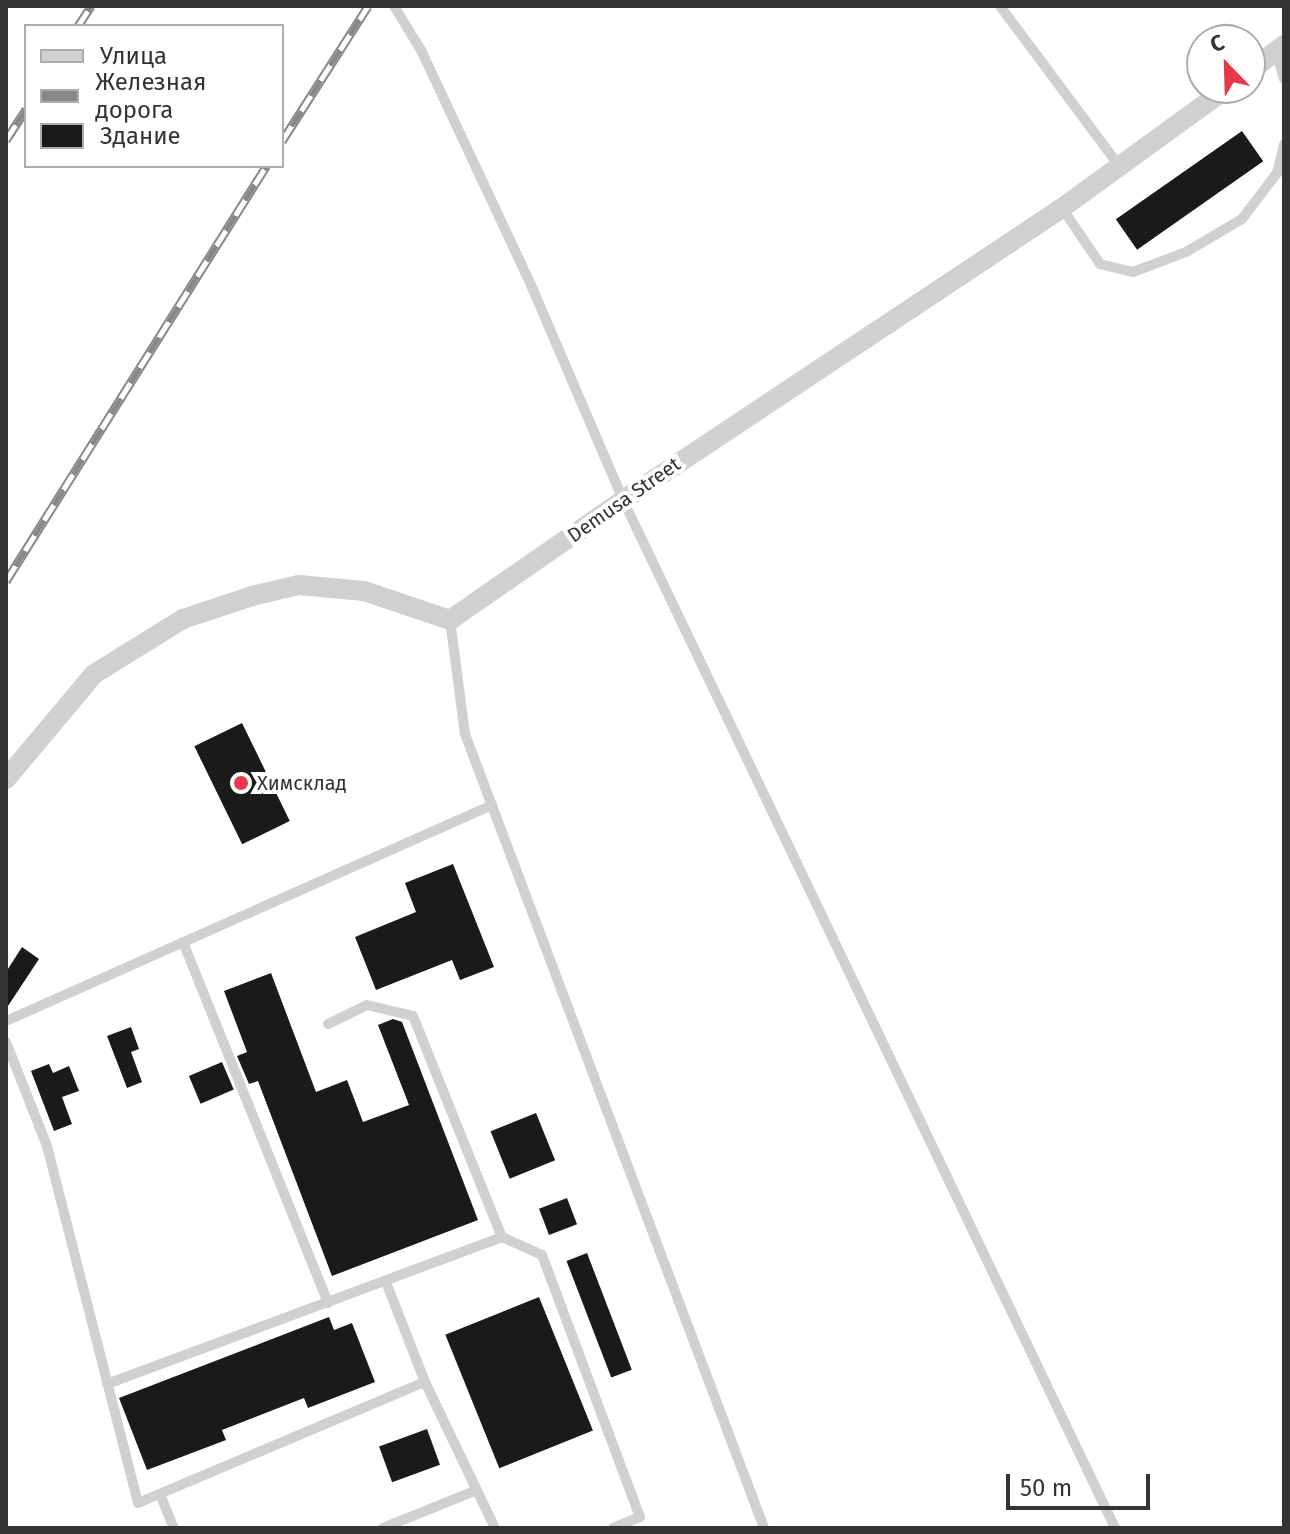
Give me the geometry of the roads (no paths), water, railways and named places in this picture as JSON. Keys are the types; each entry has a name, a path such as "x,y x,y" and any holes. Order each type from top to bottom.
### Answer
{"street":[{"name":"Demusa Street","path":"450,620 623,500 1062,208 1205,104"},
{"path":"6,779 94,674 183,619 252,596 299,585 364,591 450,620"}],"lane":[{"path":"394,6 421,50 505,229 623,500 1115,1528"},
{"path":"1000,6 1120,167"},
{"path":"1280,48 1284,79"},
{"path":"1062,208 1100,264 1133,272 1186,252 1242,219 1277,173 1284,144"},
{"path":"450,620 465,734 764,1528"},
{"path":"6,1021 492,805"},
{"path":"183,942 328,1303"},
{"path":"328,1024 367,1005 413,1016 502,1237 542,1255 640,1517 613,1528"},
{"path":"6,1042 47,1146 138,1503 425,1382"},
{"path":"107,1384 502,1237"},
{"path":"386,1282 425,1382 495,1528"},
{"path":"383,1528 477,1490"},
{"path":"160,1494 174,1528"}],"railway":[{"path":"79,24 91,6"},
{"path":"284,138 368,6"},
{"path":"6,140 24,112"},
{"path":"6,581 265,168"}],"place":[{"name":"Химсклад","path":"241,783"}]}
